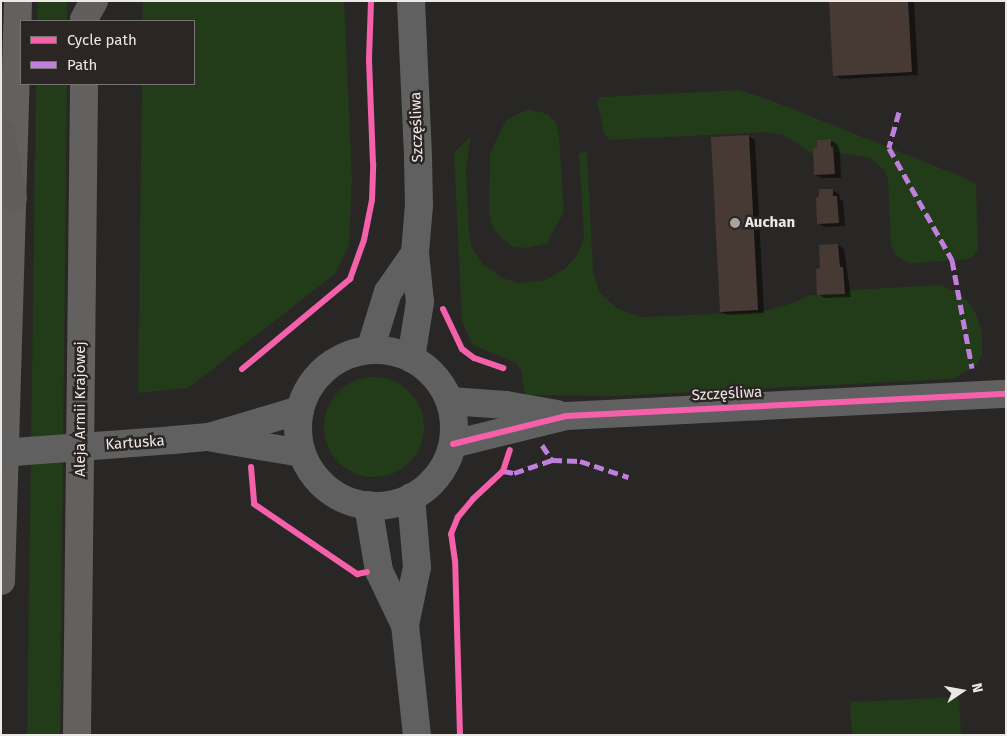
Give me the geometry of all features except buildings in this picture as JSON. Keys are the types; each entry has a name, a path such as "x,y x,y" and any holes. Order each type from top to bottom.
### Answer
{"highway":[{"path":"1,132 13,198"}],"main road":[{"path":"1,582 18,1"},
{"name":"Aleja Armii Krajowej","path":"77,735 84,85"}],"street":[{"name":"Szczęśliwa","path":"411,1 419,204 415,252 420,302 411,358"},
{"name":"Szczęśliwa","path":"370,350 388,292 415,252"},
{"path":"370,350 391,351 411,358 428,369 441,384 450,401 454,422 452,444 447,460 438,475 426,488 411,497 390,504 368,505 347,500 328,489 312,472 302,453 298,432 300,410 309,388 325,369 345,356 370,350"},
{"name":"Szczęśliwa","path":"452,444 566,416 1006,394"},
{"name":"Szczęśliwa","path":"450,401 506,406 566,416"},
{"name":"Kartuska","path":"1,453 209,437 300,410"},
{"name":"Kartuska","path":"209,437 302,453"},
{"path":"404,625 417,567 411,497"},
{"path":"368,505 379,571 404,625 417,735"}],"green space":[{"path":"38,1 67,1 67,20 37,20"},
{"path":"143,1 344,1 352,178 349,246 335,274 188,388 138,393 142,85 195,85 195,20 142,20"},
{"path":"36,85 67,85 60,735 27,735"},
{"path":"739,90 770,100 965,178 976,185 978,250 970,259 910,264 898,257 891,246 888,179 883,169 871,158 834,152 830,139 817,140 817,148 813,148 813,154 784,135 767,132 610,140 604,133 597,101 601,97"},
{"path":"528,109 548,114 556,123 559,136 564,212 547,243 528,248 514,247 500,237 492,226 489,211 490,153 506,120"},
{"path":"471,136 466,167 469,233 472,248 484,265 502,278 519,283 546,280 566,268 578,254 584,237 579,153 587,152 593,271 600,293 618,309 641,317 760,312 793,303 810,295 845,294 851,290 941,285 960,294 976,314 982,331 982,355 976,366 953,379 615,396 525,395 521,370 516,363 473,345 462,322 454,153"},
{"path":"364,377 384,377 393,380 410,391 421,408 424,417 424,437 421,446 410,463 393,474 384,477 364,477 346,469 332,455 324,437 324,417 332,399 346,385"},
{"path":"959,697 961,735 852,735 850,702"}],"marked path":[{"path":"899,112 889,148 952,260 972,368"},
{"path":"542,445 552,460 580,461 628,477"},
{"path":"503,471 514,473 552,460"}],"cycle path":[{"path":"242,369 350,279 364,240 372,200 373,164 369,59 371,1"},
{"path":"443,309 462,349 474,358 503,368"},
{"path":"453,444 566,416 1006,394"},
{"path":"460,735 455,561 451,534 458,517 473,499 503,471 510,450"},
{"path":"251,467 254,504 357,574 367,572"}],"place":[{"name":"Auchan","path":"735,223"}]}
